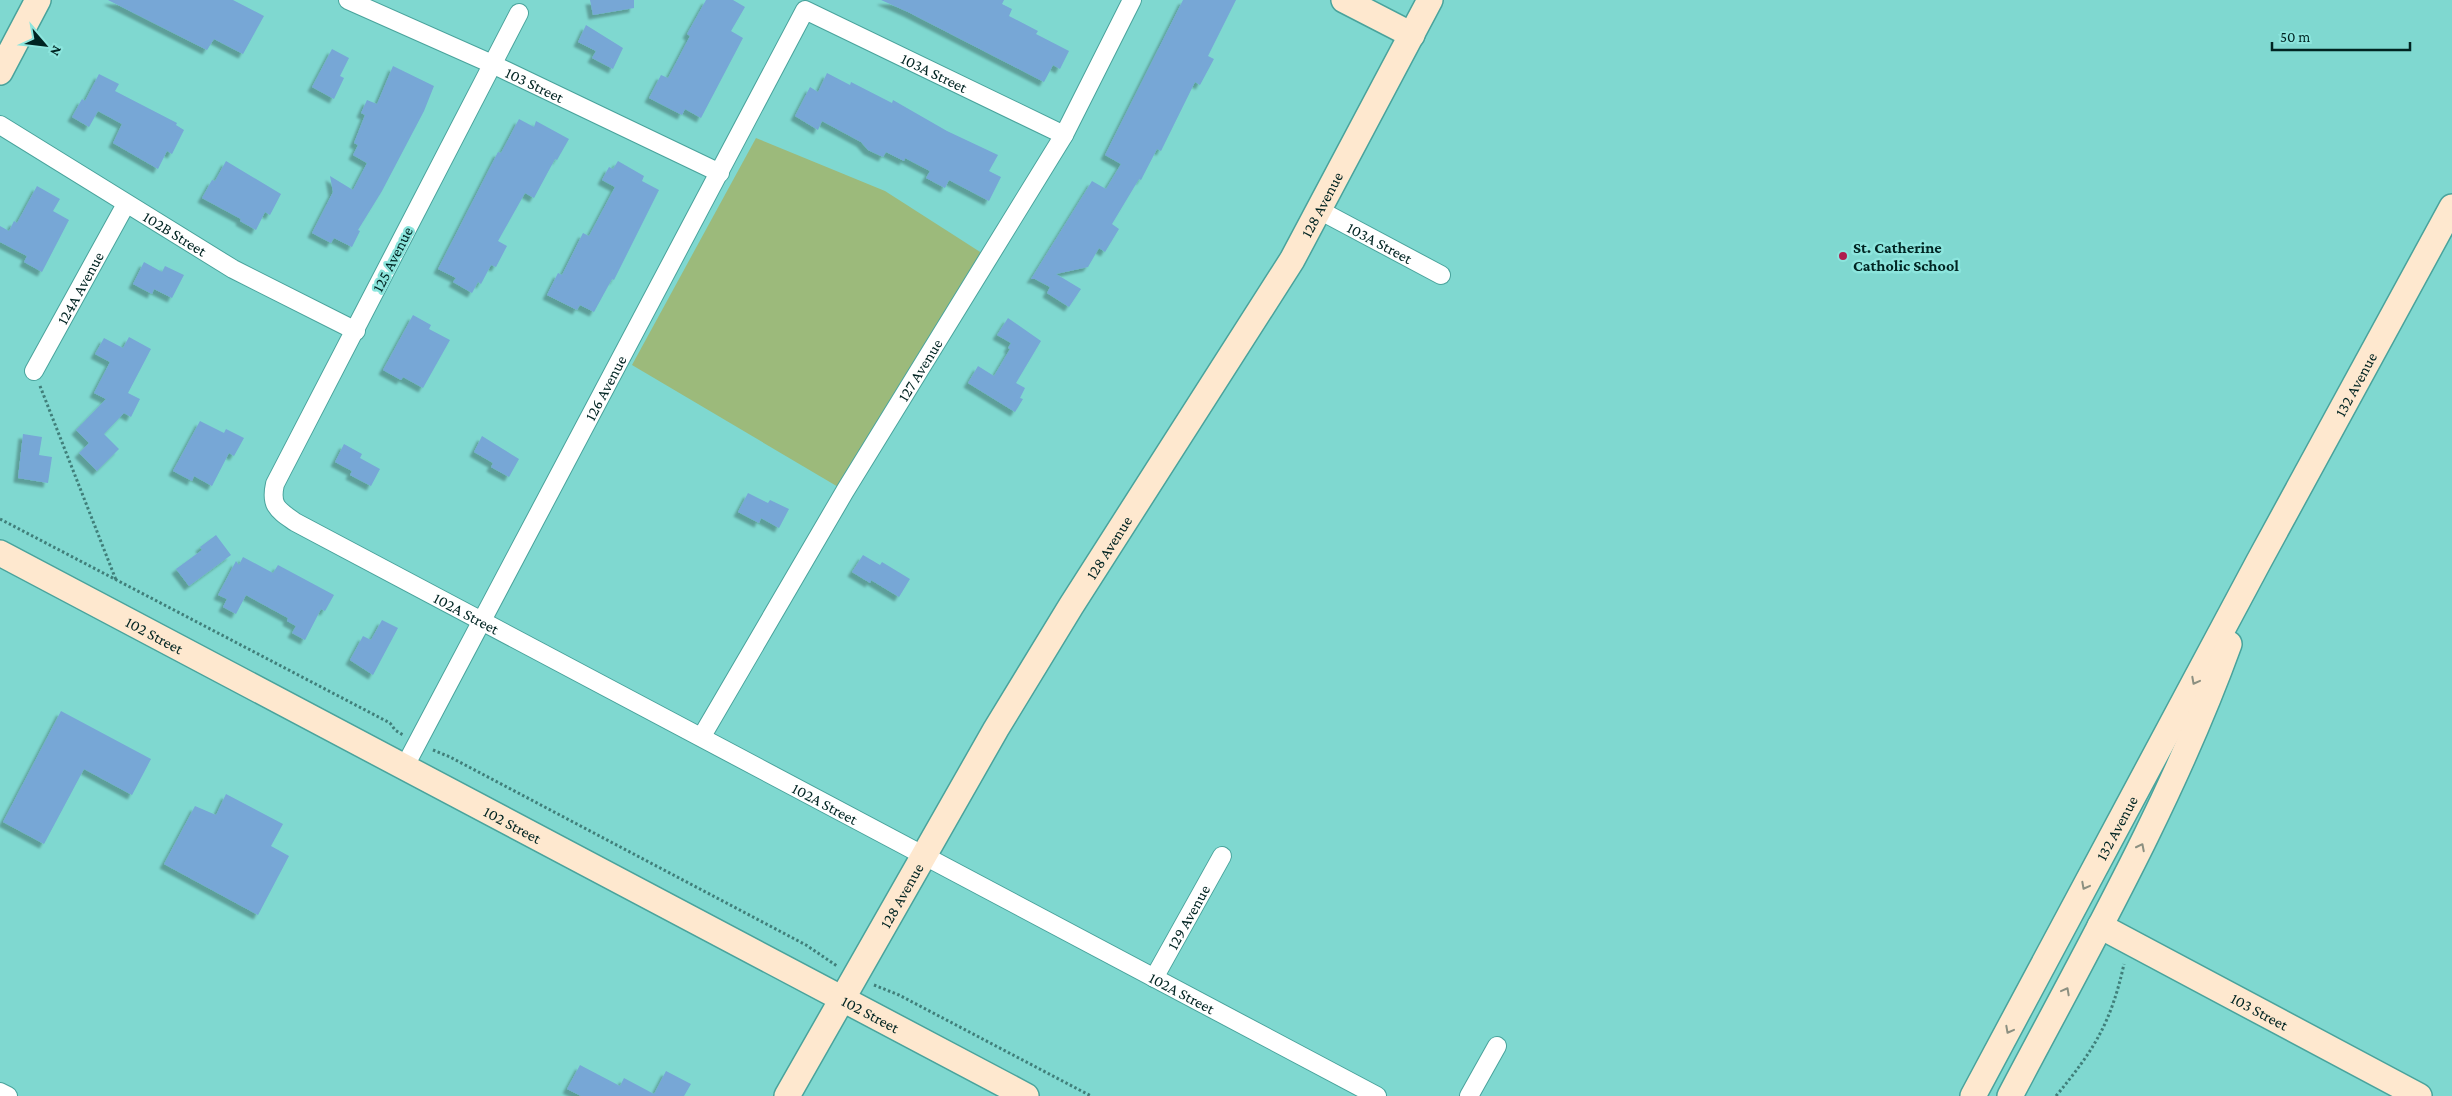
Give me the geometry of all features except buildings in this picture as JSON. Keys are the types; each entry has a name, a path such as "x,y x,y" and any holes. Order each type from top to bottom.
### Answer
{"street":[{"path":"0,72 38,0"},
{"name":"103 Street","path":"348,0 492,64 720,173"},
{"name":"127 Avenue","path":"702,736 845,491 1064,135 1132,0"},
{"path":"1344,0 1412,35"},
{"name":"128 Avenue","path":"786,1096 922,856 1070,606 1240,344 1292,260 1430,0"},
{"name":"103A Street","path":"805,10 1064,135"},
{"name":"126 Avenue","path":"405,766 805,10"},
{"name":"125 Avenue","path":"275,506 272,496 275,484 356,332 519,12"},
{"name":"102B Street","path":"0,125 233,269 356,332"},
{"name":"124A Avenue","path":"34,371 126,204"},
{"name":"132 Avenue","path":"1973,1096 2259,561 2452,207"},
{"name":"103A Street","path":"1319,210 1441,275"},
{"name":"102A Street","path":"275,506 294,522 481,623 702,736 922,856 1377,1096"},
{"name":"102 Street","path":"0,553 1026,1096"},
{"name":"132 Avenue","path":"2010,1096 2154,821 2210,697 2259,561"},
{"name":"129 Avenue","path":"1154,978 1222,856"},
{"name":"103 Street","path":"2100,926 2419,1096"},
{"path":"1469,1096 1497,1046"},
{"path":"0,1092 8,1096"}],"path":[{"path":"34,371 116,581"},
{"path":"0,519 390,723 395,730 417,742 450,757 797,940 853,976 890,993 899,995 1091,1096"},
{"path":"2056,1096 2089,1055 2104,1030 2116,1000 2124,964"}],"green space":[{"path":"756,138 885,191 988,257 845,491 632,365"}],"place":[{"name":"St. Catherine Catholic School","path":"1843,256"}]}
